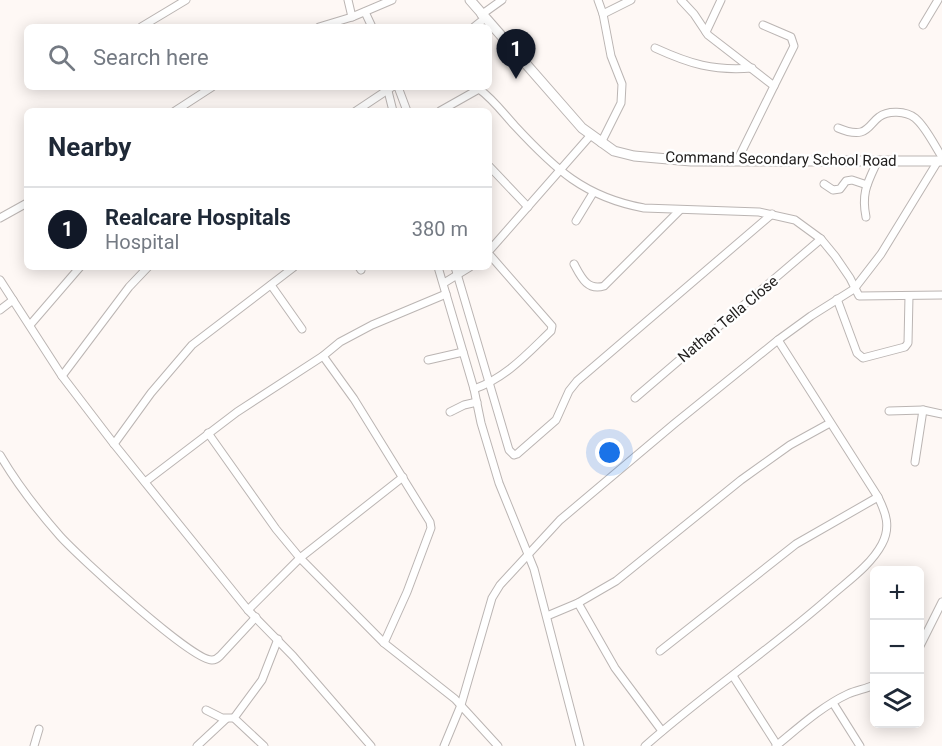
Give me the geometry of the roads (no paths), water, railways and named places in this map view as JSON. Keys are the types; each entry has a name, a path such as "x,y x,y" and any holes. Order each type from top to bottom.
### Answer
{"main road":[{"name":"Command Secondary School Road","path":"472,1 489,24"},
{"name":"Command Secondary School Road","path":"492,27 590,136 614,151 634,156 691,161 941,160"}],"street":[{"path":"146,24 186,0"},
{"path":"348,0 352,17"},
{"path":"328,24 352,17 392,0"},
{"path":"477,24 502,0"},
{"path":"598,0 611,56 622,84 621,104 601,143"},
{"path":"603,14 631,0"},
{"path":"681,0 694,14 710,38 774,86"},
{"path":"706,32 721,0"},
{"path":"923,26 938,0"},
{"path":"365,12 371,24"},
{"path":"737,160 794,46 794,40 791,37 763,25"},
{"path":"655,48 705,68 730,70 752,68"},
{"path":"180,108 207,90"},
{"path":"361,108 388,90"},
{"path":"390,90 393,108"},
{"path":"399,90 406,108"},
{"path":"445,108 477,90"},
{"path":"480,90 560,171 593,193 628,205 772,214 795,220 821,239 845,270 859,296 942,295"},
{"path":"444,746 461,705 492,598 500,585 560,520 621,468 778,340 854,289 881,254 941,160 919,123 908,114 893,112 881,115 868,129 860,133 850,133 838,128"},
{"path":"492,249 590,136"},
{"path":"866,217 863,201 878,160"},
{"path":"492,169 528,207"},
{"path":"824,184 833,190 840,189 846,181 852,180 867,185"},
{"path":"576,221 593,193"},
{"path":"0,218 24,205"},
{"path":"574,264 588,285 598,288 604,286 680,210"},
{"path":"456,270 509,450 517,454 556,420 565,399 577,381 772,214"},
{"name":"Nathan Tella Close","path":"635,398 821,239"},
{"path":"474,389 490,383 514,366 551,331 552,326 492,256"},
{"path":"30,325 77,270"},
{"path":"62,376 145,270"},
{"path":"114,444 192,345 290,270"},
{"path":"439,270 499,483 528,553 547,616 580,746"},
{"path":"444,283 466,270"},
{"path":"0,280 62,376 114,444 248,610 278,639 371,746"},
{"path":"271,285 302,329"},
{"path":"145,482 208,433 323,356 340,342 359,331 446,294"},
{"path":"837,299 857,353 863,358 905,347 908,343 909,296"},
{"path":"0,310 13,300"},
{"path":"645,746 814,611 872,558 882,544 888,525 886,514 878,497 778,340"},
{"path":"428,360 463,352"},
{"path":"323,356 354,399 430,522 431,528 407,592 384,643"},
{"path":"450,412 477,402"},
{"path":"890,411 923,411 942,414"},
{"path":"915,462 923,411"},
{"path":"547,616 578,603 616,581 741,480 790,445 830,423"},
{"path":"208,433 300,558 384,643 461,705 498,746"},
{"path":"0,455 15,479 44,516 83,560 141,611 189,648 214,660 256,617"},
{"path":"248,610 300,558 404,477"},
{"path":"660,651 796,544 878,497"},
{"path":"924,638 942,602"},
{"path":"578,603 615,668 662,731"},
{"path":"197,746 230,718 262,681 278,639"},
{"path":"733,676 776,746 833,703 870,686"},
{"path":"833,703 860,746"},
{"path":"206,710 230,718 264,746"},
{"path":"34,746 39,729"}],"place":[{"name":"Realcare Hospitals","path":"516,79"}]}
